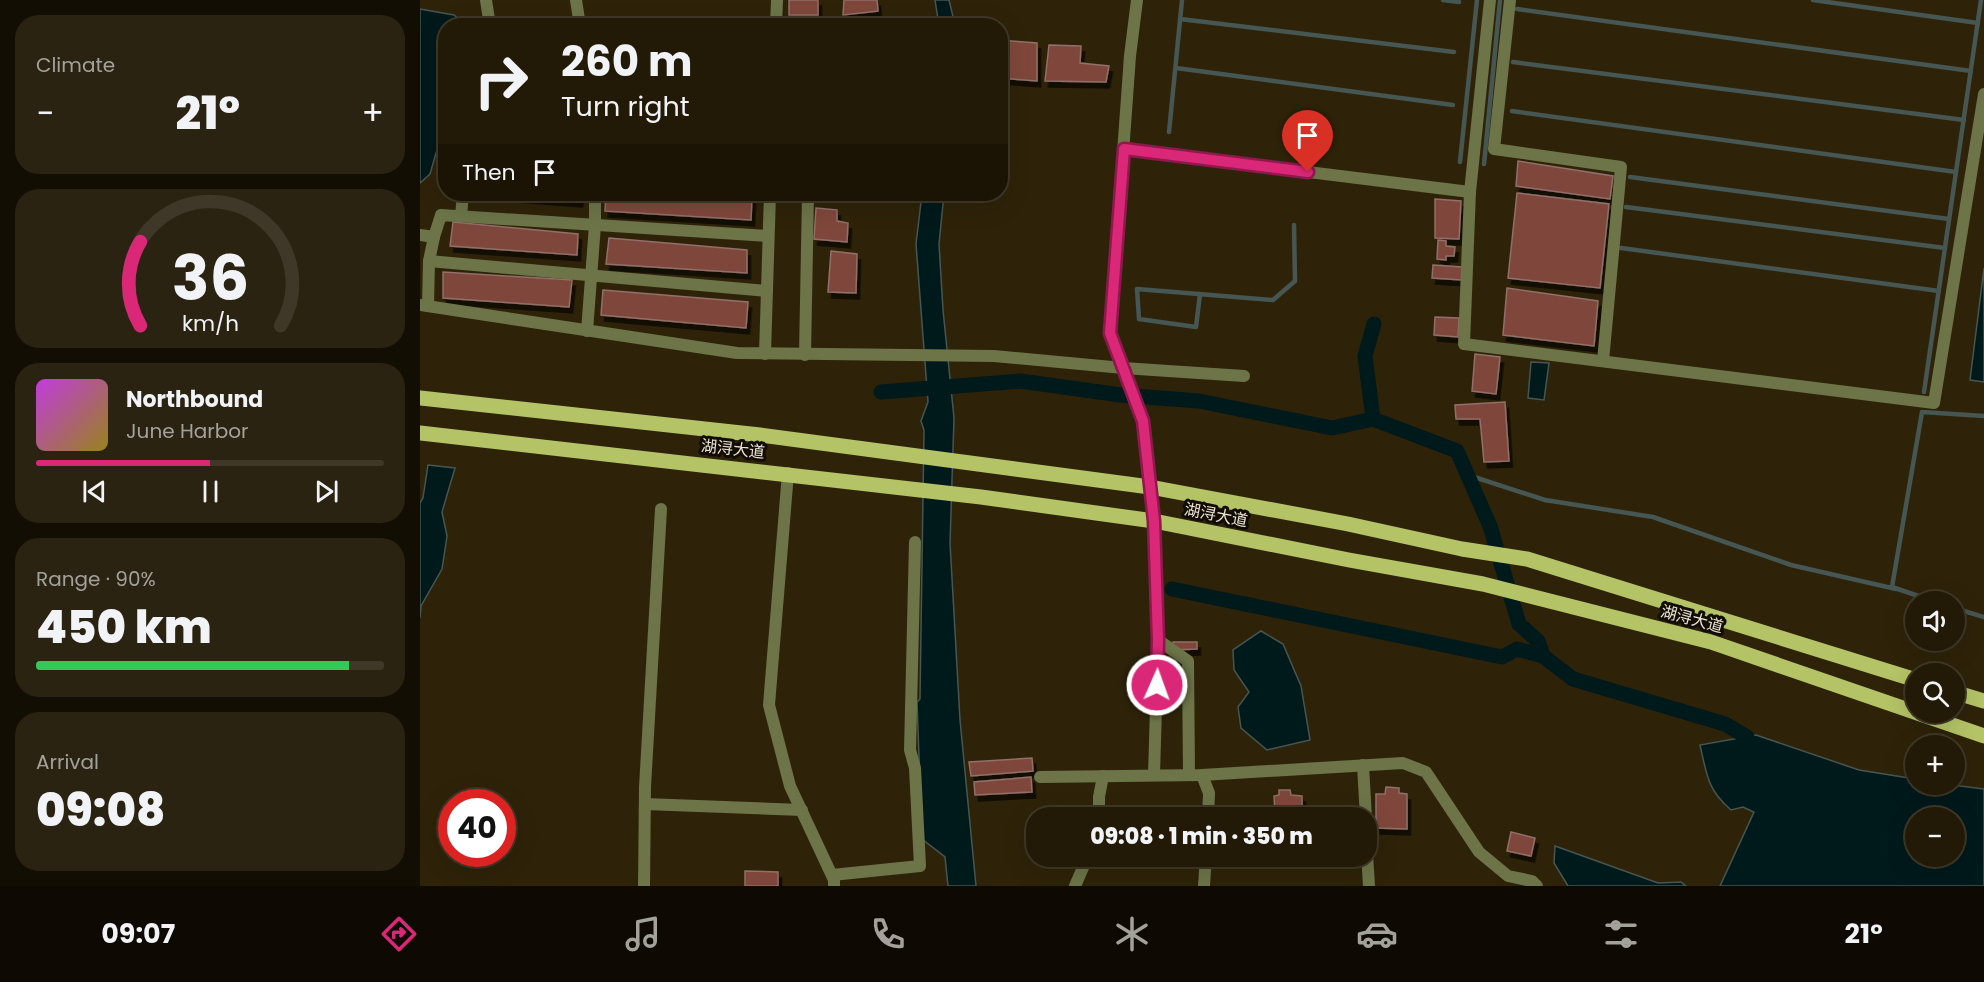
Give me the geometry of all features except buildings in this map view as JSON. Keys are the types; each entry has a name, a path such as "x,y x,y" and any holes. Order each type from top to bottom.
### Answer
{"main road":[{"name":"湖浔大道","path":"420,398 760,435 1150,486 1348,524 1462,549 1527,559 1905,677"},
{"name":"湖浔大道","path":"420,433 981,496 1154,521 1483,584 1711,642 1984,736"},
{"path":"1965,695 1984,701"}],"street":[{"path":"486,0 489,18"},
{"path":"576,0 579,18"},
{"path":"776,18 777,0"},
{"path":"1137,0 1130,56 1110,333 1143,421 1154,521 1158,640 1154,775"},
{"path":"1490,0 1470,192 1464,344 1934,402 1984,94"},
{"path":"1510,0 1494,149 1621,167 1603,361"},
{"path":"1124,149 1470,192"},
{"path":"461,216 462,201"},
{"path":"587,331 595,201"},
{"path":"765,354 770,201"},
{"path":"805,355 808,201"},
{"path":"768,236 441,215 429,261 424,305 737,353 994,356 1244,376"},
{"path":"420,235 434,237"},
{"path":"429,261 767,291"},
{"path":"788,473 769,705 790,786 833,880 920,866 915,768 910,750 915,542"},
{"path":"644,886 645,804 661,509"},
{"path":"1158,640 1188,661 1189,775"},
{"path":"1040,777 1202,775 1402,763 1426,772 1479,852 1508,876 1532,881 1537,886"},
{"path":"1363,765 1365,807"},
{"path":"1202,775 1209,793 1208,807"},
{"path":"1099,807 1102,776"},
{"path":"645,804 802,810"},
{"path":"1075,886 1083,867"},
{"path":"1204,886 1205,867"},
{"path":"1368,867 1369,886"}],"water":[{"path":"935,0 949,0 953,18 938,18"},
{"path":"420,9 454,15 458,18 438,18 438,146 430,174 420,183"},
{"path":"921,201 943,201 939,244 954,418 950,543 960,720 976,886 948,886 945,857 922,839 917,702 920,699 924,430 921,421 928,402 916,244"},
{"path":"1984,268 1984,382 1970,380"},
{"path":"1531,362 1549,363 1544,400 1528,398"},
{"path":"428,465 455,468 442,512 447,536 442,569 421,606 420,618 420,503 423,498"},
{"path":"1261,631 1283,644 1301,686 1310,740 1267,750 1241,728 1238,707 1249,692 1234,670 1233,650"},
{"path":"1756,735 1859,770 1905,777 1905,795 1965,795 1965,787 1984,789 1984,886 1720,886 1754,812 1743,807 1731,810 1712,788 1700,745"},
{"path":"1555,846 1658,883 1681,882 1686,886 1568,886 1554,863"}],"waterway":[{"path":"1169,132 1182,0"},
{"path":"1443,0 1459,2"},
{"path":"1460,162 1477,0"},
{"path":"1484,164 1500,0"},
{"path":"1813,0 1978,23"},
{"path":"1924,392 1981,0"},
{"path":"1517,9 1971,71"},
{"path":"1180,19 1454,52"},
{"path":"1513,62 1964,120"},
{"path":"1176,68 1453,105"},
{"path":"1512,111 1956,172"},
{"path":"1630,177 1949,219"},
{"path":"1626,207 1945,248"},
{"path":"1200,294 1196,327 1139,319 1137,289 1273,300 1295,281 1294,225"},
{"path":"1621,248 1939,291"},
{"path":"1374,324 1365,356 1373,419 1457,451 1490,526 1519,624 1538,641 1543,656 1573,679 1725,724 1747,737"},
{"path":"881,392 1020,381 1121,395 1199,401 1332,428 1373,419"},
{"path":"1905,591 1892,587 1922,412 1984,416"},
{"path":"1468,475 1545,500 1653,517 1791,565 1896,589"},
{"path":"1172,589 1502,657 1517,649 1543,656"},
{"path":"1965,611 1984,617"}],"route":[{"path":"1157,685 1158,640 1154,521 1143,421 1110,333 1124,149 1308,172"}]}
